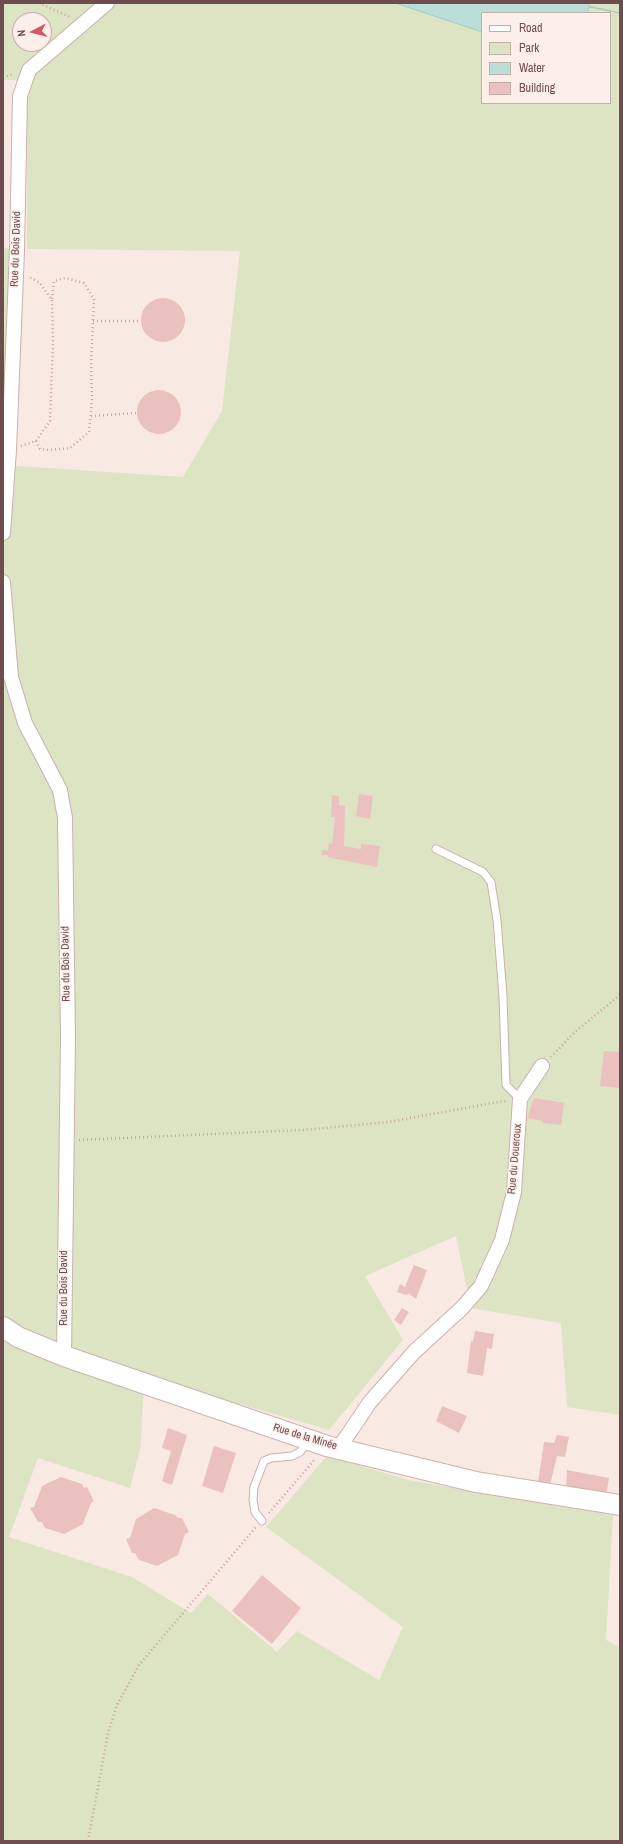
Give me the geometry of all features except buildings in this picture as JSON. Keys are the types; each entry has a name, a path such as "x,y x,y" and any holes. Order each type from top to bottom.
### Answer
{"street":[{"name":"Rue du Bois David","path":"3,532 9,450 16,270 20,96 29,70 106,3"},
{"name":"Rue du Bois David","path":"3,582 11,677 25,723 48,764 60,790 65,818 68,1037 64,1356"},
{"path":"520,1102 542,1066"},
{"name":"Rue du Doueroux","path":"325,1445 370,1402 414,1352 462,1308 482,1286 502,1240 514,1192 520,1102"},
{"name":"Rue de la Minée","path":"3,1327 18,1337 64,1356 325,1445 476,1482 620,1505"}],"lane":[{"path":"436,849 483,872 491,882 497,920 503,996 506,1086 520,1102"},
{"path":"262,1521 255,1512 253,1500 254,1487 264,1461 271,1458 292,1456 300,1452 325,1445"}],"path":[{"path":"39,3 83,23"},
{"path":"16,270 40,283 52,300"},
{"path":"9,450 36,441 50,421 53,342 52,300 54,281 65,278 84,283 94,299 91,416 89,432 70,448 48,450 40,449 36,441"},
{"path":"93,322 141,321"},
{"path":"91,416 136,413"},
{"path":"542,1066 575,1032 620,995"},
{"path":"66,1140 304,1130 388,1122 504,1101 520,1102"},
{"path":"88,1841 108,1733 117,1705 139,1666 172,1624 262,1521 325,1445"}],"green space":[{"path":"3,3 395,3 481,32 481,104 611,104 611,12 588,12 589,3 620,3 620,1415 567,1407 561,1323 471,1308 456,1236 365,1276 403,1340 329,1430 146,1377 143,1400 141,1446 130,1488 38,1458 9,1537 132,1577 191,1613 208,1594 277,1652 297,1631 379,1680 403,1627 266,1527 327,1456 408,1480 613,1515 606,1640 620,1647 620,1841 3,1841 3,465 183,477 222,411 240,251 27,249 27,95 16,80 3,80"},
{"path":"3,248 12,249 3,427"}],"water":[{"path":"395,3 589,3 589,6 620,13 589,7 588,12 481,12 481,32"}]}
